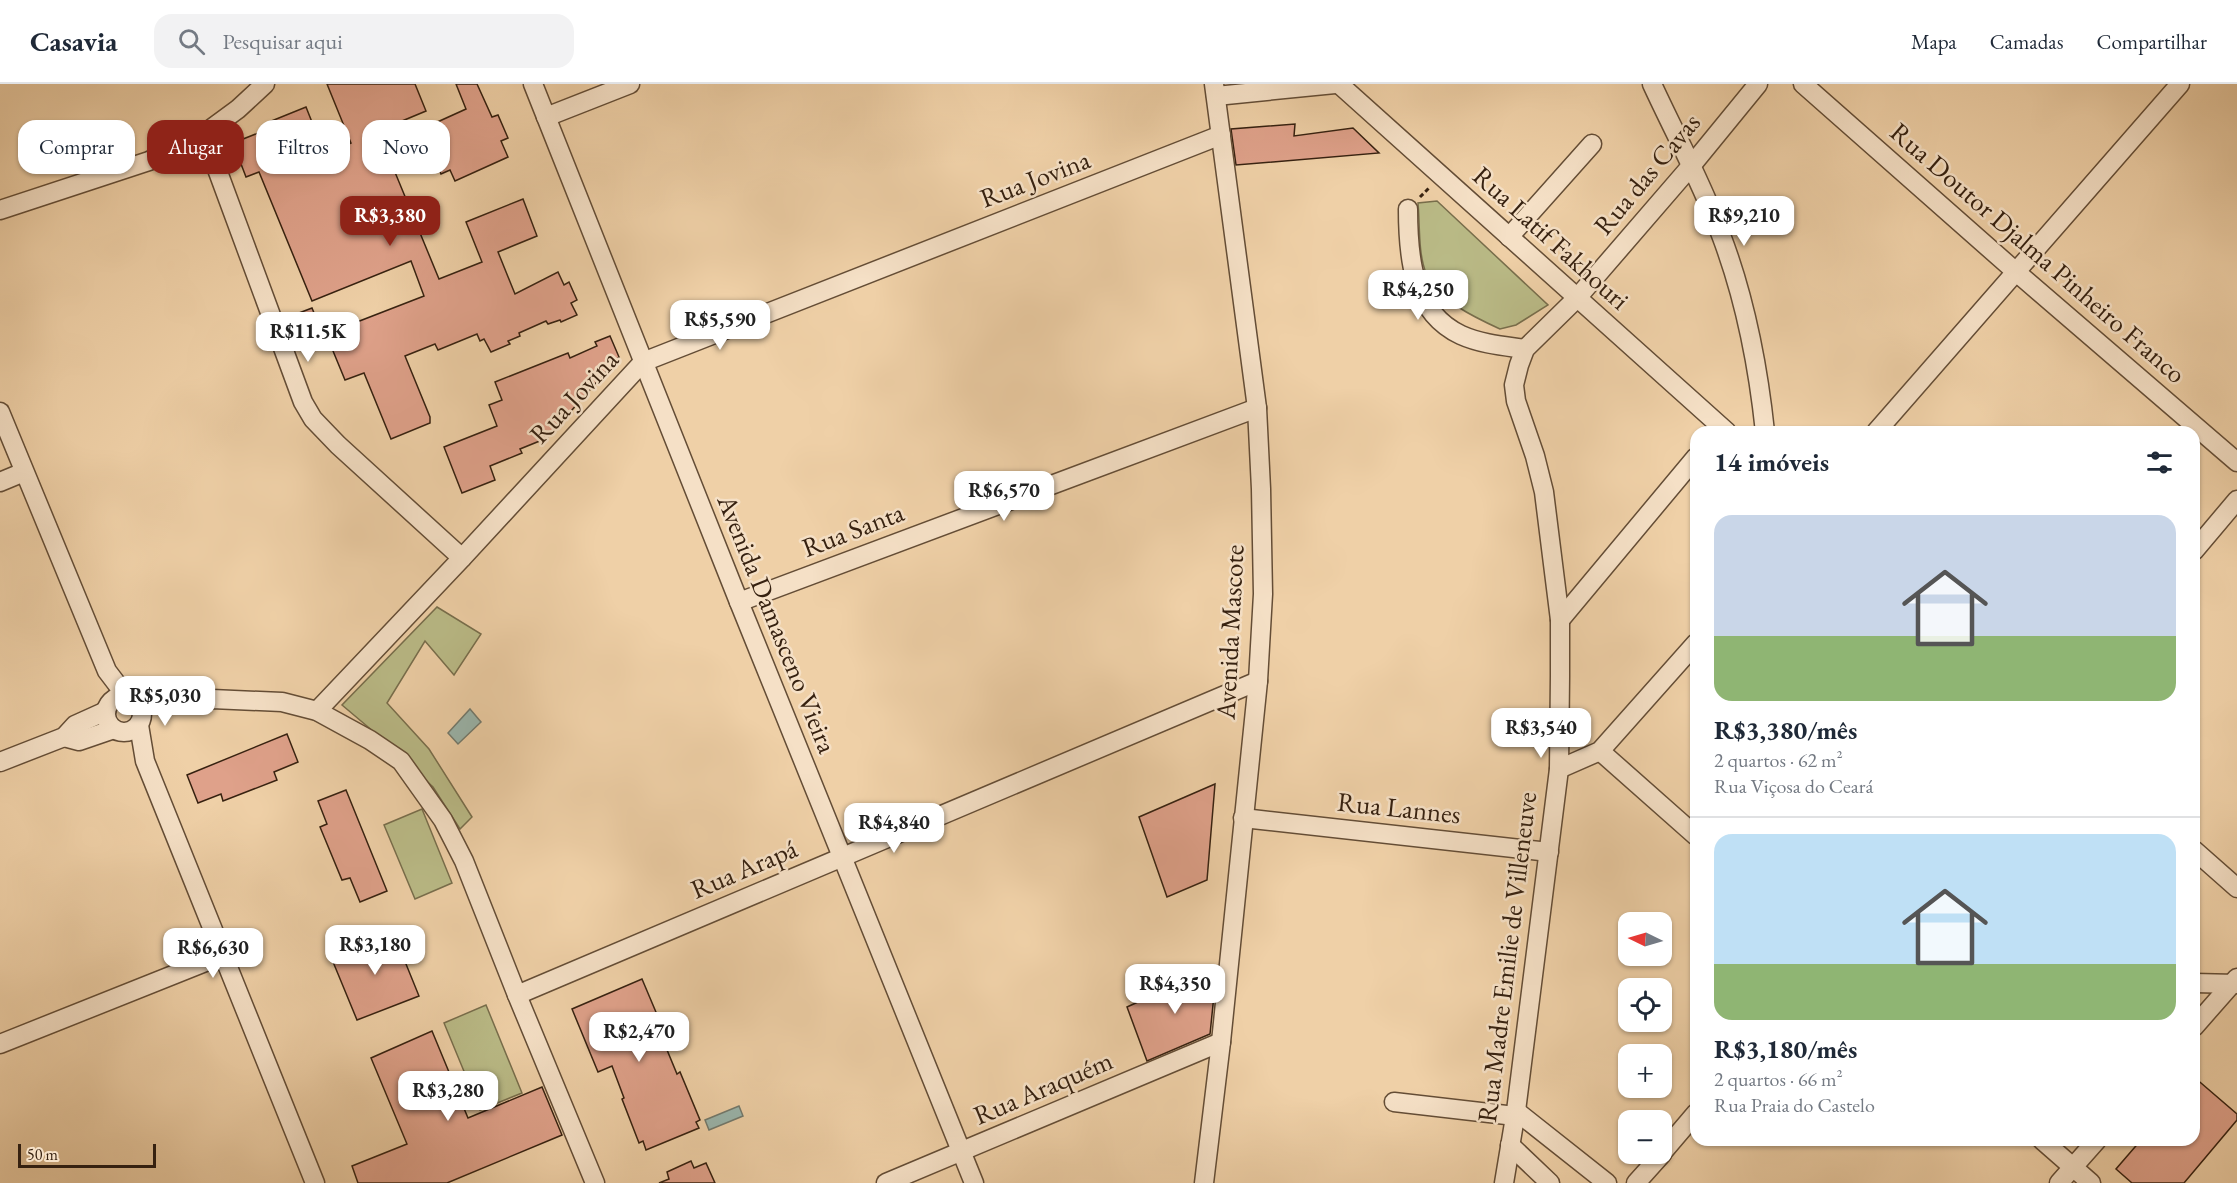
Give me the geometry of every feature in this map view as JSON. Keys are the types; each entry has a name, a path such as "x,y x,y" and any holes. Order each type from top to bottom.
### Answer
{"street":[{"path":"223,120 266,84"},
{"name":"Avenida Damasceno Vieira","path":"533,84 974,1183"},
{"path":"546,117 630,84"},
{"name":"Rua Latif Fakhouri","path":"1215,90 1337,84 1718,426"},
{"path":"1652,84 1721,234 1738,285 1760,387 1764,426"},
{"name":"Rua das Cavas","path":"1525,349 1577,298 1758,84"},
{"name":"Rua Doutor Djalma Pinheiro Franco","path":"1803,84 2195,426"},
{"path":"1881,426 2180,84"},
{"name":"Avenida Mascote","path":"1204,1183 1221,1042 1258,681 1263,594 1257,408 1215,90"},
{"name":"Rua Jovina","path":"317,711 643,362 1221,135"},
{"path":"1509,237 1592,144"},
{"path":"0,210 147,162"},
{"path":"219,174 303,402 313,418 338,446 462,558"},
{"path":"1408,209 1408,248 1412,273 1426,303 1443,322 1460,335 1485,343 1525,349"},
{"name":"Rua Madre Emilie de Villeneuve","path":"1504,1183 1559,770 1560,620 1544,492 1535,456 1516,401 1514,385 1525,349"},
{"name":"Rua Santa","path":"739,602 1257,408"},
{"path":"0,412 120,703 142,710 140,723 145,761 315,1183"},
{"name":"Rua Doutor Djalma Pinheiro Franco","path":"2200,430 2237,462"},
{"path":"1560,620 1690,464"},
{"path":"0,482 24,472"},
{"path":"2200,544 2237,500"},
{"path":"1559,770 1600,751 1690,650"},
{"name":"Rua Arapá","path":"517,995 1258,681"},
{"path":"0,762 64,737 75,725 120,703 170,704 212,699 282,702 317,711 370,740 401,761 444,820 464,861 595,1183"},
{"path":"120,703 108,721 145,761"},
{"path":"64,737 79,741 118,730 131,731 170,704"},
{"path":"1600,751 1690,831"},
{"name":"Rua Lannes","path":"1243,818 1549,852"},
{"path":"2200,855 2237,888"},
{"path":"0,1044 223,956"},
{"path":"2200,983 2235,982"},
{"path":"2200,1020 2235,982"},
{"name":"Rua Araquém","path":"886,1183 1221,1042"},
{"path":"1394,1102 1515,1113 1607,1183"},
{"path":"1672,1141 1690,1120"},
{"path":"1510,1145 1550,1183"},
{"path":"2049,1146 2091,1183"},
{"path":"2059,1183 2092,1146"},
{"path":"1636,1183 1652,1164"}],"path":[{"path":"1408,209 1441,176"}],"green space":[{"path":"1437,201 1548,305 1516,325 1500,329 1458,307 1439,292 1431,283 1423,265 1418,203"},
{"path":"437,607 481,634 454,675 425,641 387,703 429,749 472,817 460,829 433,787 342,705"},
{"path":"422,809 452,883 415,899 384,825"},
{"path":"486,1005 522,1093 480,1110 444,1023"}],"water":[{"path":"470,709 481,722 458,744 448,733"},
{"path":"739,1106 743,1116 709,1130 705,1120"}],"building":[{"path":"327,84 415,84 426,111 404,120 362,120 362,174 396,174 439,279 482,262 466,222 523,199 537,236 498,252 515,294 558,272 564,285 569,282 577,300 571,303 577,315 561,322 560,320 548,324 546,321 519,333 520,336 508,341 510,344 491,352 484,339 480,341 477,334 438,350 435,344 405,356 430,417 430,423 391,439 364,373 345,380 326,334 424,296 411,261 312,301 260,174 350,174 350,120 342,120"},
{"path":"456,84 477,84 492,117 498,115 508,138 501,141 508,157 455,181 450,170 450,120 442,120 466,109"},
{"path":"306,107 311,120 274,120"},
{"path":"1295,124 1294,136 1353,128 1379,153 1236,165 1231,129"},
{"path":"256,134 256,173 246,177 244,172 244,139"},
{"path":"312,308 319,325 305,330 299,313"},
{"path":"610,336 619,357 547,438 520,449 522,453 490,466 495,480 462,493 444,447 497,426 489,405 502,400 495,382 568,353 570,358 597,346 595,342"},
{"path":"287,734 298,762 274,772 277,780 223,801 221,794 198,803 187,775"},
{"path":"1215,784 1207,880 1167,897 1139,817"},
{"path":"346,790 387,891 360,902 350,878 342,880 320,827 327,824 318,801"},
{"path":"393,932 419,996 357,1020 331,957"},
{"path":"1217,966 1210,1034 1147,1061 1127,1007"},
{"path":"642,979 669,1043 665,1045 677,1074 680,1072 700,1120 696,1122 699,1128 646,1150 643,1141 639,1143 612,1066 598,1072 572,1009"},
{"path":"432,1031 468,1118 542,1087 562,1135 447,1183 358,1183 352,1166 407,1144 371,1058"},
{"path":"2200,1082 2237,1114 2237,1120 2184,1183 2132,1183 2116,1169 2136,1146 2200,1146"},
{"path":"691,1161 694,1168 706,1163 715,1183 659,1183 669,1179 667,1172"}]}
